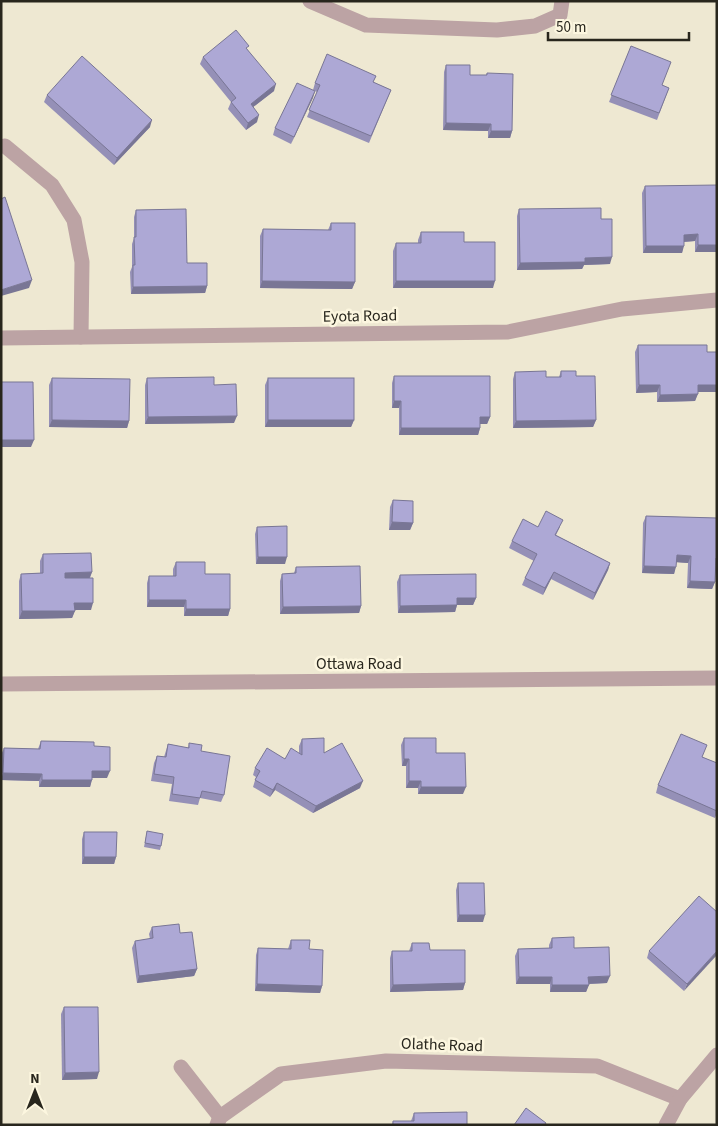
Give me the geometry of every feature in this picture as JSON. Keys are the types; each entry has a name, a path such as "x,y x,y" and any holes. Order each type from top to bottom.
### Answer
{"street":[{"path":"310,1 366,25 497,30 535,26 561,8"},
{"path":"5,146 52,185 74,220 82,262 81,337"},
{"name":"Eyota Road","path":"1,338 508,332 622,308 717,300"},
{"name":"Ottawa Road","path":"1,684 717,678"},
{"path":"666,1125 680,1099 717,1055"},
{"name":"Olathe Road","path":"218,1121 281,1074 386,1060 597,1066 680,1099"},
{"path":"181,1067 218,1121"}],"building":[{"path":"236,30 249,46 246,48 276,84 251,104 259,115 248,123 231,102 236,98 203,57"},
{"path":"631,46 671,62 662,85 669,88 659,113 611,95"},
{"path":"327,54 376,76 373,82 391,90 371,136 309,110 320,85 315,83"},
{"path":"82,56 152,120 117,158 47,95"},
{"path":"446,65 470,65 470,75 487,75 487,73 513,74 512,131 491,131 491,124 446,123"},
{"path":"297,83 315,91 294,137 275,128"},
{"path":"717,185 717,245 698,245 698,234 684,235 684,246 646,246 645,186"},
{"path":"5,197 32,280 1,290 1,199"},
{"path":"601,208 601,219 612,219 612,257 585,258 585,262 520,263 519,209"},
{"path":"186,209 187,263 207,263 207,286 133,287 136,210"},
{"path":"331,223 355,223 355,282 262,281 263,229 331,230"},
{"path":"421,232 464,232 464,242 495,242 495,281 396,281 396,243 421,243"},
{"path":"638,345 707,345 707,352 717,352 717,385 698,385 698,394 660,395 660,385 639,385"},
{"path":"546,371 546,377 561,377 561,371 576,371 576,376 595,376 596,420 516,421 515,372"},
{"path":"394,376 490,376 490,417 480,417 480,428 401,428 401,401 394,401"},
{"path":"214,377 214,385 236,384 237,416 148,417 147,378"},
{"path":"52,378 130,379 129,421 52,420"},
{"path":"268,378 354,378 354,420 268,420"},
{"path":"1,382 33,382 34,440 1,440"},
{"path":"393,500 413,501 413,523 392,522"},
{"path":"546,511 563,520 555,535 610,563 595,593 554,572 545,588 525,578 537,554 512,541 523,519 538,527"},
{"path":"646,516 717,518 715,582 690,581 691,556 677,555 676,567 644,566"},
{"path":"287,526 287,557 258,557 257,527"},
{"path":"91,553 92,572 65,573 65,578 93,578 93,603 74,603 75,611 22,611 21,574 43,573 43,554"},
{"path":"176,562 205,562 205,574 230,574 230,609 186,609 186,600 149,600 149,576 176,576"},
{"path":"360,566 361,606 283,607 282,574 296,573 296,567"},
{"path":"476,574 476,598 457,598 457,605 400,606 400,575"},
{"path":"681,734 707,745 702,757 717,763 717,811 658,785"},
{"path":"324,738 324,753 342,743 363,781 316,806 277,783 273,790 255,780 260,771 255,768 267,748 285,759 291,748 302,755 302,739"},
{"path":"404,738 436,738 436,753 465,753 466,787 421,787 421,781 409,781 409,759 404,759"},
{"path":"41,741 94,742 94,746 110,747 110,771 92,771 92,780 42,780 42,774 3,773 4,748 40,749"},
{"path":"189,743 202,745 201,751 230,756 224,795 202,791 200,798 172,794 174,777 154,774 157,756 166,757 168,744 189,748"},
{"path":"147,831 163,834 161,846 145,843"},
{"path":"84,832 117,832 116,857 84,857"},
{"path":"458,883 484,883 485,915 459,915"},
{"path":"699,896 717,912 717,951 687,984 649,951"},
{"path":"179,924 180,933 192,932 197,969 139,976 135,941 153,938 152,927"},
{"path":"574,937 574,948 609,947 610,976 588,977 589,985 552,985 552,977 519,977 518,949 552,948 552,938"},
{"path":"291,940 310,940 309,949 323,950 322,986 257,984 258,948 291,949"},
{"path":"412,943 429,943 430,950 465,950 465,983 393,985 392,951 412,951"},
{"path":"64,1007 98,1007 99,1072 65,1073"},
{"path":"526,1108 546,1123 545,1125 514,1125"},
{"path":"467,1112 467,1125 393,1125 393,1121 414,1121 414,1113"}]}
